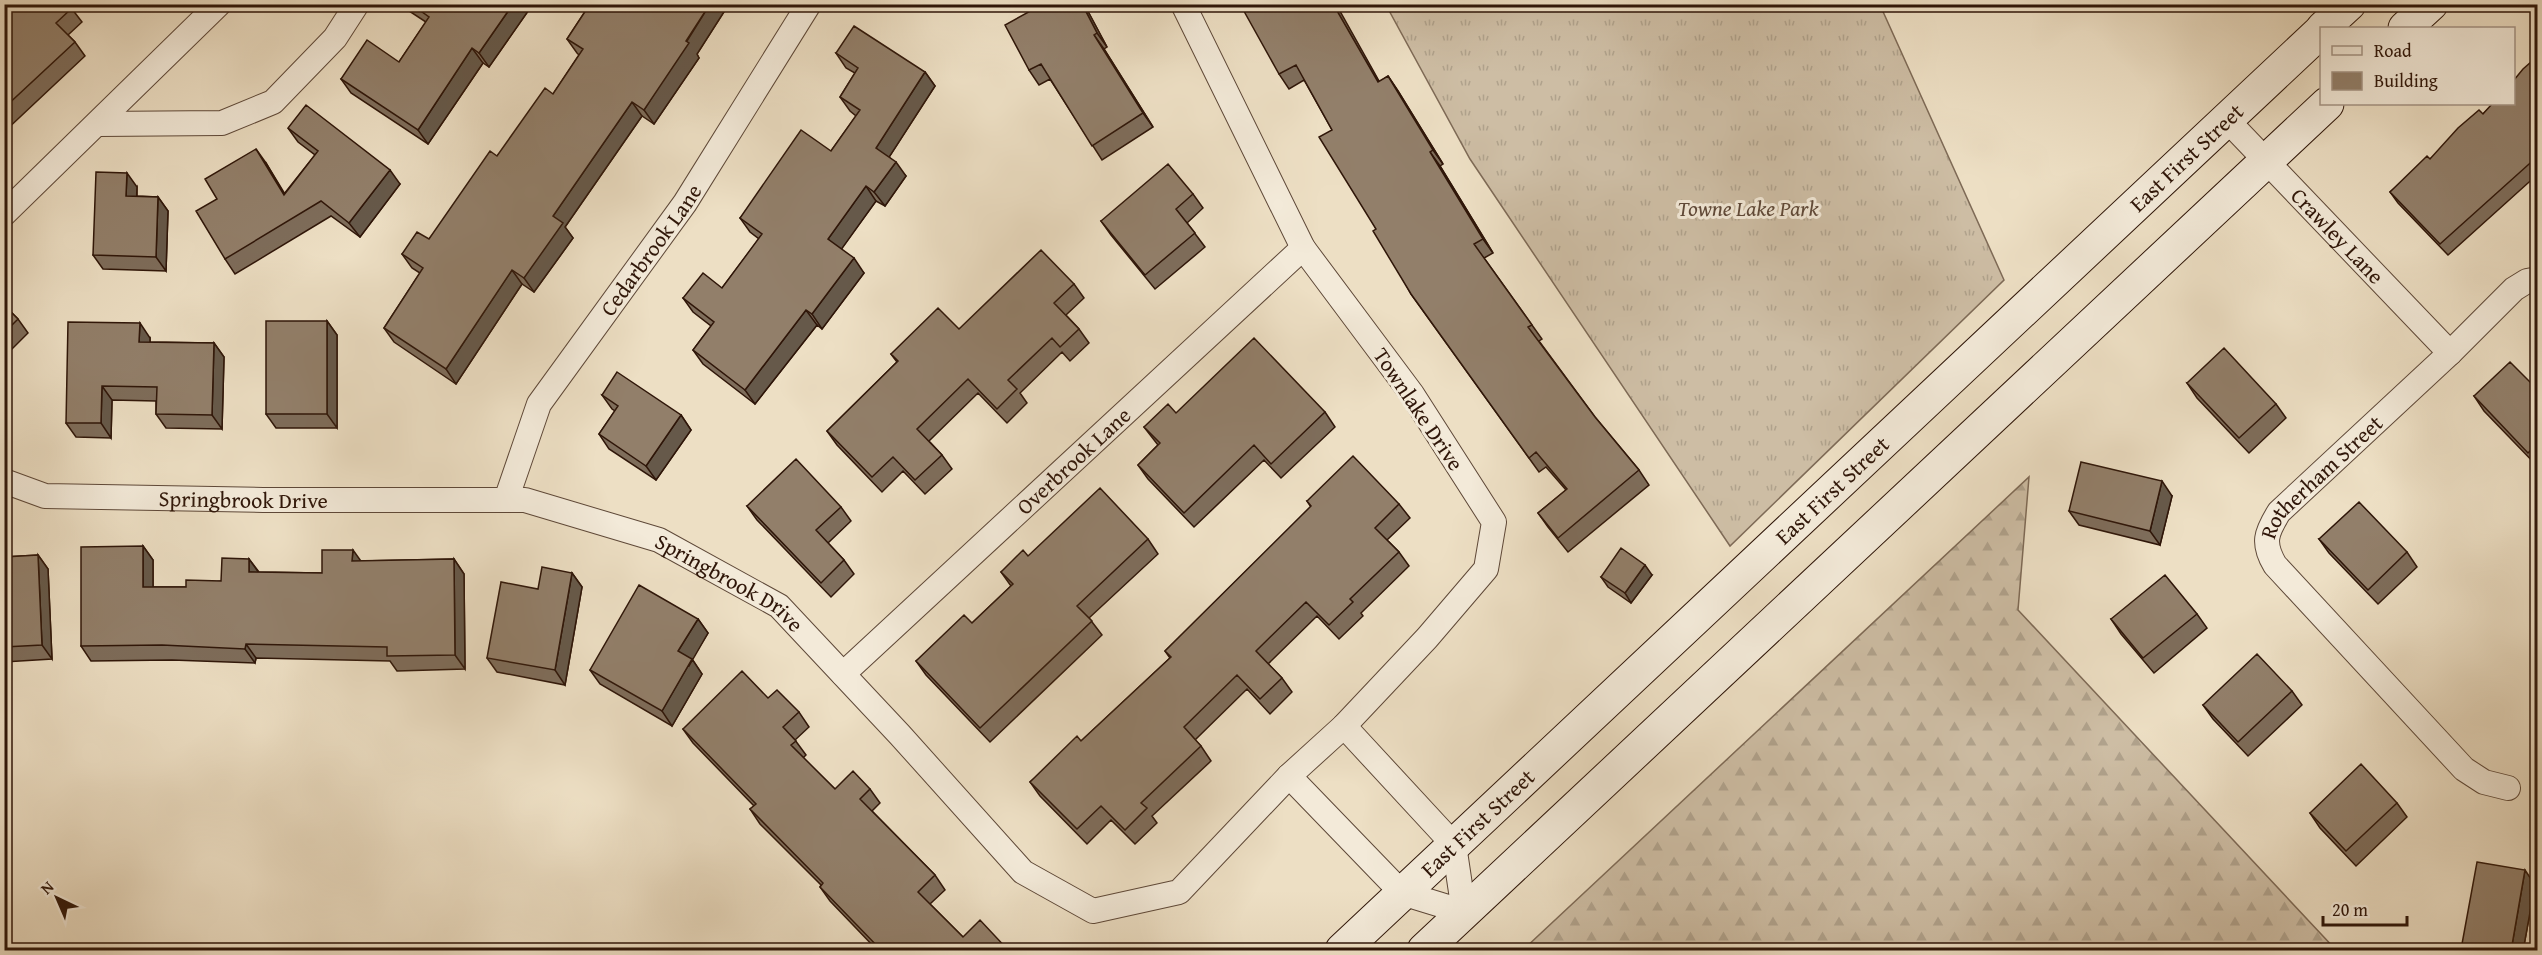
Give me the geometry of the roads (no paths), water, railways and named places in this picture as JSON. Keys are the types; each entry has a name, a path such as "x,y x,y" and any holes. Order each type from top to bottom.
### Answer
{"main road":[{"name":"East First Street","path":"2324,27 2349,4"},
{"path":"2406,27 2431,4"},
{"name":"East First Street","path":"1342,951 2320,31"},
{"path":"1424,951 2325,105"}],"street":[{"path":"4,214 219,4"},
{"path":"98,124 222,123 273,102 335,38 357,4"},
{"name":"Cedarbrook Lane","path":"506,500 538,404 685,203 809,4"},
{"name":"Townlake Drive","path":"1183,4 1303,248 1412,394 1494,522 1486,569 1427,638 1344,726 1289,776"},
{"name":"Crawley Lane","path":"2227,120 2450,352"},
{"name":"Overbrook Lane","path":"843,674 1303,248"},
{"name":"Rotherham Street","path":"2508,788 2484,782 2464,769 2275,566 2266,539 2270,526 2279,512 2514,289 2527,281 2538,279"},
{"name":"Springbrook Drive","path":"4,481 45,496 263,500 525,500 659,540 779,606 1023,872 1093,911 1179,892 1289,776"},
{"path":"1289,776 1402,893 1464,912 1454,845 1344,726"}],"park label":[{"name":"Towne Lake Park","path":"1748,208"}]}
